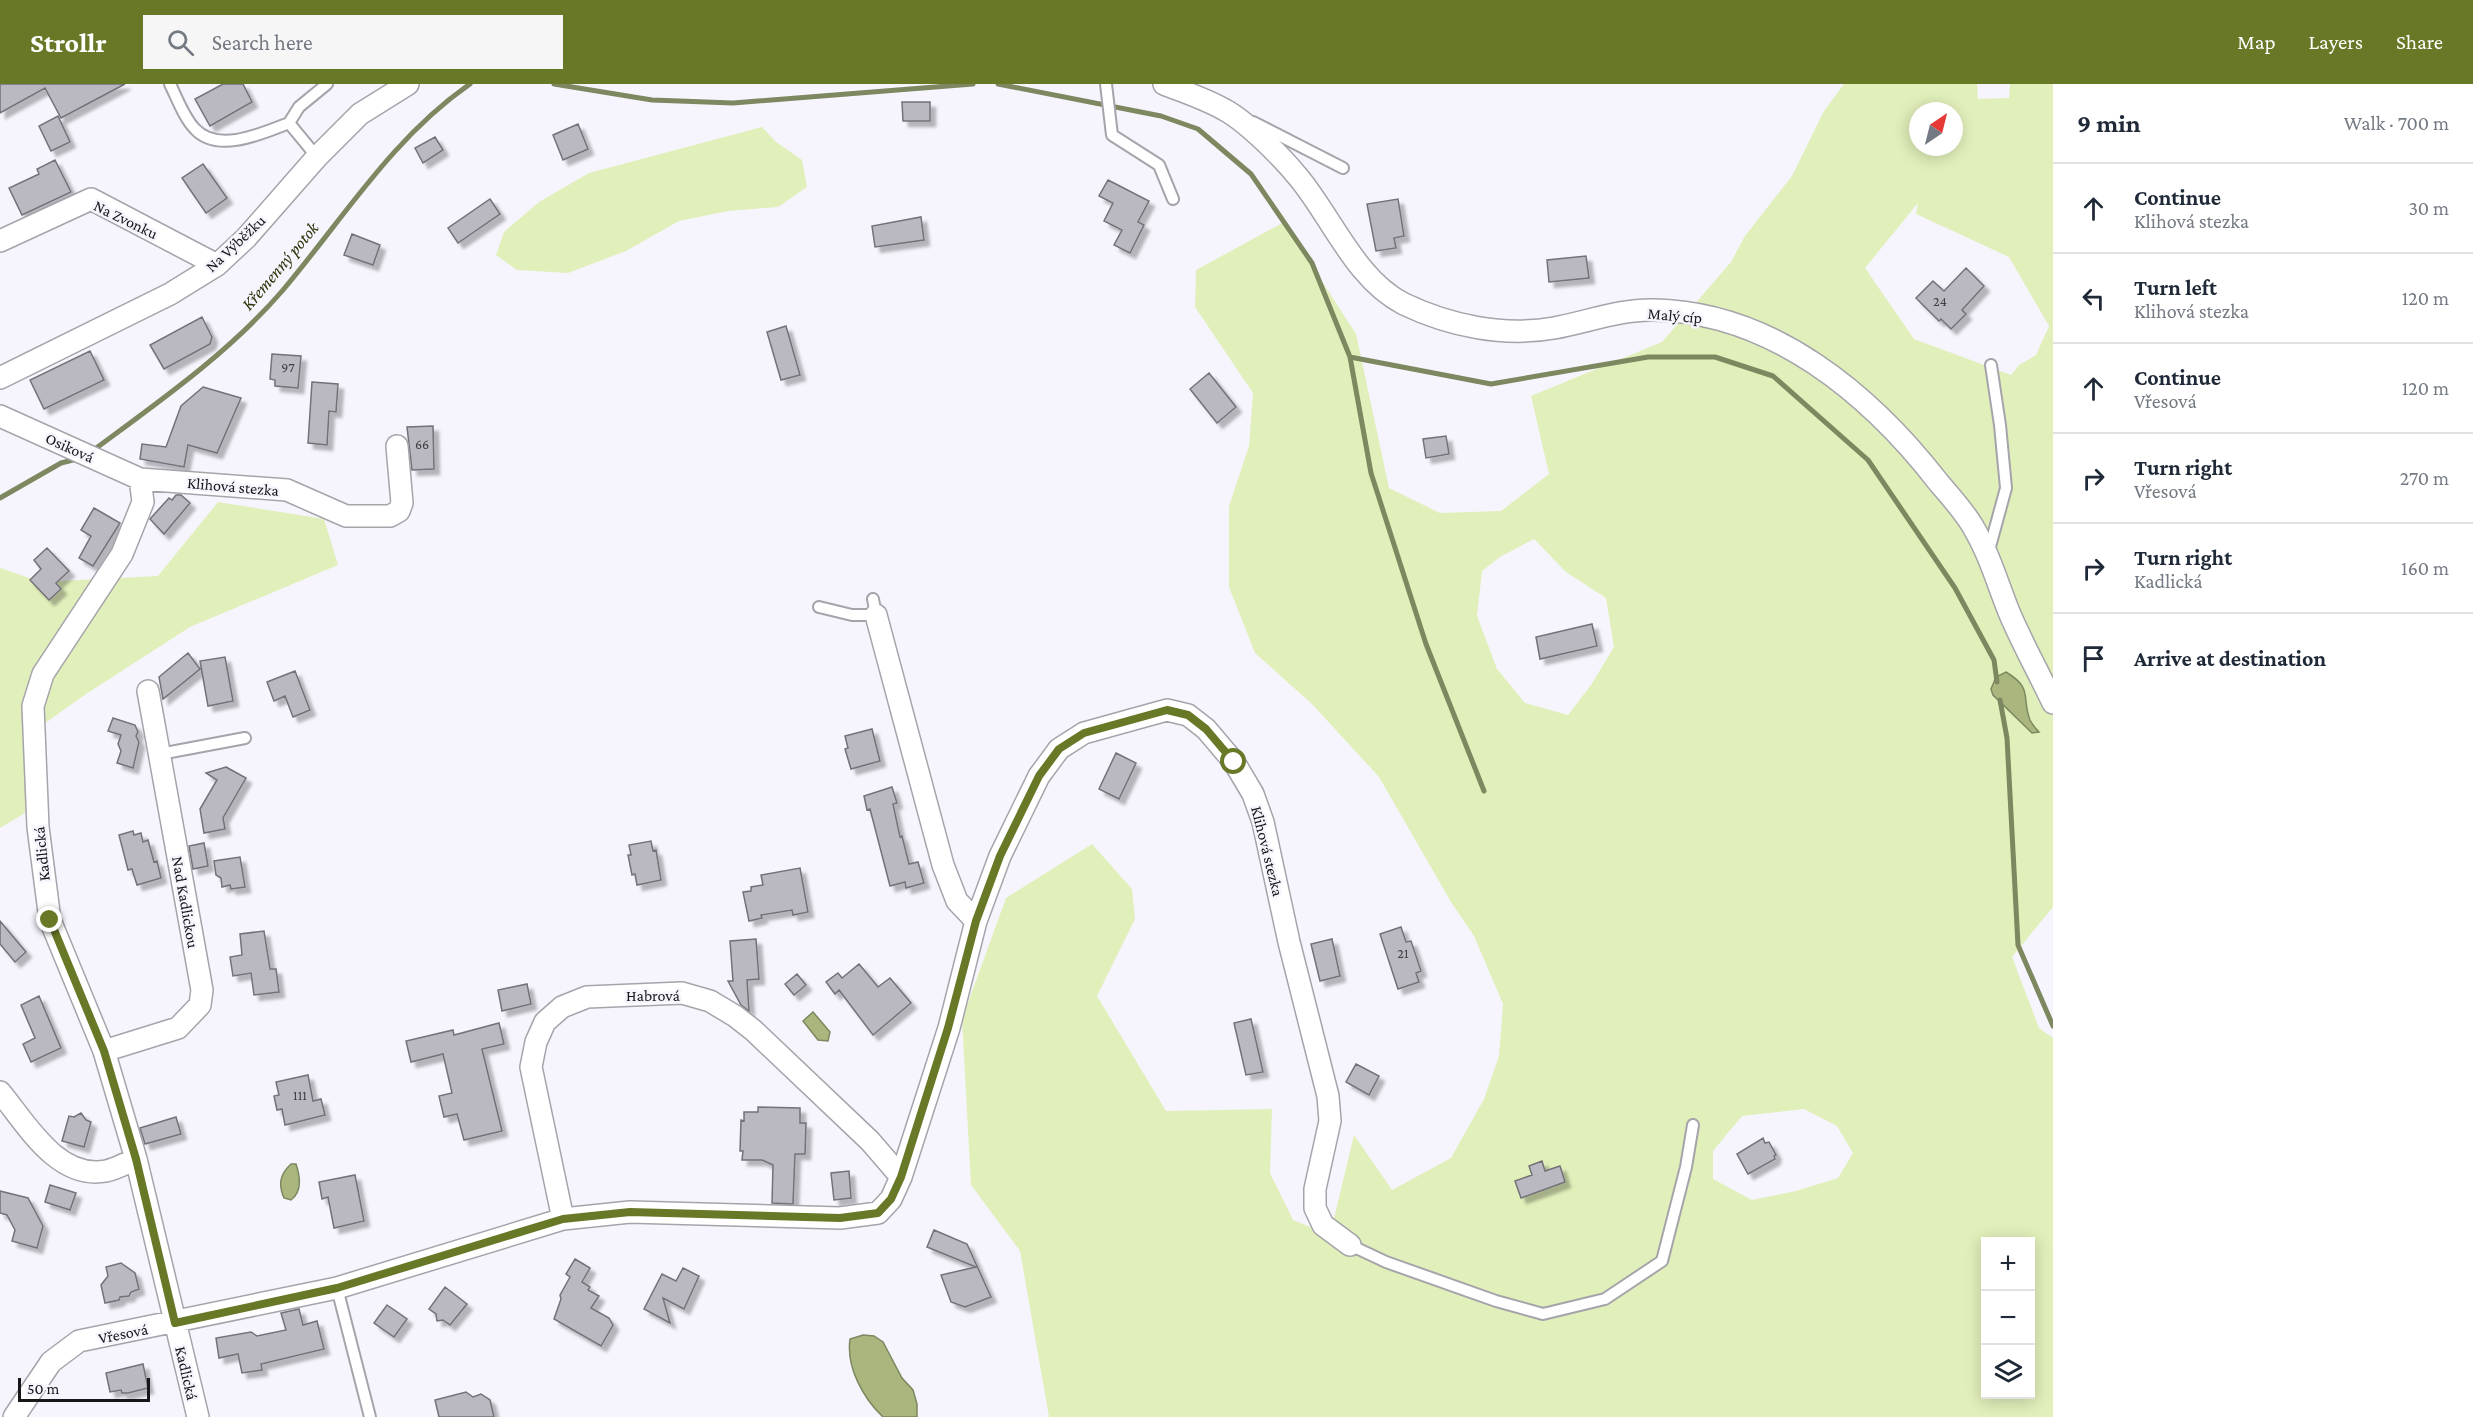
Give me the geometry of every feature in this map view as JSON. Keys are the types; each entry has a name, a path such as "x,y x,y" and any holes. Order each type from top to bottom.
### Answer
{"street":[{"name":"Na Výběžku","path":"0,378 170,294 217,265 246,238 317,157 360,114 408,84"},
{"name":"Malý cíp","path":"1164,84 1222,108 1246,125 1298,176 1368,277 1383,291 1405,304 1449,320 1493,331 1512,332 1551,328 1653,310 1692,314 1752,330 1807,358 1856,395 1924,463 1971,522 1988,554 2009,612 2053,703"},
{"name":"Na Zvonku","path":"0,241 91,199 217,265"},
{"name":"Osiková","path":"0,416 140,479"},
{"name":"Klihová stezka","path":"140,479 287,490 346,516 390,516 399,511 402,503 397,446"},
{"name":"Kadlická","path":"140,479 143,502 122,554 43,674 33,706 38,828 50,920 104,1051 136,1159 198,1417"},
{"path":"875,607 943,865 957,901 976,921"},
{"name":"Nad Kadlickou","path":"104,1051 178,1028 200,1005 202,990 148,691"},
{"name":"Klihová stezka","path":"976,921 1004,846 1039,776 1059,749 1084,733 1167,710 1188,715 1206,729 1239,770 1253,794 1263,822 1300,987 1328,1096 1330,1121 1315,1189 1315,1208 1323,1225 1350,1245"},
{"name":"Vřesová","path":"14,1417 51,1362 79,1341 337,1288 563,1219 630,1212 840,1218 878,1213 891,1199 901,1177 945,1039 976,921"},
{"name":"Habrová","path":"563,1219 531,1067 536,1042 545,1022 562,1007 587,997 682,993 710,1001 753,1030 870,1141 901,1177"},
{"path":"0,1092 45,1147 64,1163 85,1171 106,1171 136,1159"},
{"path":"187,1417 190,1388"}],"lane":[{"path":"170,84 194,128 204,137 224,141 263,133 288,123 298,106 327,84"},
{"path":"1106,84 1112,135 1159,165 1173,199"},
{"path":"1222,108 1277,132 1343,168"},
{"path":"288,123 317,157"},
{"path":"1988,554 2006,488 1991,365"},
{"path":"819,607 852,615 875,607"},
{"path":"160,754 245,738"},
{"path":"1350,1245 1408,1270 1543,1314 1605,1299 1662,1261 1686,1167 1694,1125"},
{"path":"337,1288 370,1417"}],"shaded area":[{"path":"1844,84 1977,84 1978,99 2009,98 2010,84 2053,84 2053,907 2012,957 2039,1028 2053,1038 2053,1417 1049,1417 1020,1251 971,1185 962,1019 1006,898 1092,844 1132,889 1135,919 1097,996 1166,1111 1272,1109 1270,1173 1293,1220 1330,1235 1354,1135 1392,1190 1451,1158 1484,1099 1499,1056 1503,1004 1474,936 1451,902 1379,777 1312,704 1255,653 1229,587 1229,506 1249,446 1253,393 1195,307 1196,270 1284,222 1356,334 1389,488 1440,513 1501,511 1549,474 1531,396 1662,342 1731,262 1745,236 1792,176 1824,111","holes":["1918,203 1916,214 2009,257 2049,326 2036,355 2019,365 2011,375 1914,339 1865,268","1534,539 1566,572 1606,598 1614,647 1591,685 1568,715 1525,703 1497,669 1477,616 1482,571 1500,557","1804,1109 1837,1126 1853,1153 1838,1178 1796,1191 1752,1200 1713,1179 1713,1151 1742,1116"]},
{"path":"762,127 776,142 802,160 807,187 778,207 728,211 679,221 626,251 568,273 517,270 496,255 504,232 539,202 589,173"},
{"path":"218,502 324,519 338,565 190,627 86,694 27,736 25,813 0,828 0,568 41,582 158,576"},
{"path":"2006,672 2015,678 2024,689 2030,720 2039,732 2032,733 1993,695 1991,689 1996,677"},
{"path":"813,1012 830,1032 828,1041 818,1040 803,1021"},
{"path":"291,1164 296,1164 299,1184 295,1197 291,1200 284,1198 281,1184 282,1175"},
{"path":"863,1335 874,1336 883,1342 902,1378 913,1390 917,1404 917,1417 883,1417 869,1401 853,1371 849,1350 850,1339"}],"building":[{"path":"0,84 125,84 61,118 45,88 0,113"},
{"path":"223,84 243,84 252,102 210,126 195,99"},
{"path":"902,102 930,102 930,121 903,121"},
{"path":"58,116 70,142 51,151 39,126"},
{"path":"578,124 588,149 563,160 553,135"},
{"path":"435,137 443,150 423,163 415,148"},
{"path":"55,160 71,192 22,215 9,188 39,174 37,169"},
{"path":"203,164 227,198 206,213 182,178"},
{"path":"1108,180 1149,201 1138,222 1144,225 1130,253 1114,245 1122,230 1104,221 1113,203 1099,196"},
{"path":"490,199 500,214 458,243 448,228"},
{"path":"1398,199 1404,236 1394,238 1396,248 1376,251 1367,204"},
{"path":"921,217 924,240 875,247 872,226"},
{"path":"352,234 380,245 373,265 344,255"},
{"path":"1586,256 1589,278 1549,282 1547,260"},
{"path":"1966,268 1984,286 1962,310 1966,314 1951,329 1941,319 1939,321 1916,298 1933,281 1944,291"},
{"path":"202,317 212,337 210,344 164,369 150,345"},
{"path":"786,326 800,375 781,380 767,332"},
{"path":"90,351 104,380 44,409 30,380"},
{"path":"272,354 301,356 298,388 275,386 275,380 270,379"},
{"path":"1209,373 1236,407 1217,423 1190,389"},
{"path":"312,382 338,384 336,412 329,411 327,445 308,443"},
{"path":"203,387 241,398 217,453 188,445 184,467 140,459 142,444 166,447 181,406"},
{"path":"433,426 434,469 412,470 407,427"},
{"path":"1446,436 1449,454 1426,458 1423,439"},
{"path":"176,495 181,495 190,503 164,534 150,519 169,498 172,500"},
{"path":"94,508 120,523 93,566 79,558 91,536 81,530"},
{"path":"47,548 69,571 56,583 61,589 49,600 30,580 41,569 34,560"},
{"path":"1592,624 1597,646 1540,659 1536,637"},
{"path":"188,653 200,669 163,699 159,677"},
{"path":"225,657 233,701 208,706 200,661"},
{"path":"295,671 310,710 293,717 285,696 274,701 267,682"},
{"path":"113,718 135,725 138,732 136,736 139,742 133,768 117,763 121,751 118,744 121,735 108,731"},
{"path":"872,729 880,761 851,769 845,749 848,748 845,736"},
{"path":"1116,753 1136,763 1119,799 1099,789"},
{"path":"226,767 246,778 223,818 225,829 204,833 200,809 217,780 206,773"},
{"path":"892,787 897,803 893,804 900,837 902,836 909,864 918,862 924,883 906,888 905,882 890,886 870,809 867,810 864,796"},
{"path":"133,831 134,835 141,833 143,842 148,840 161,878 137,885 132,869 128,870 119,835"},
{"path":"651,841 653,851 656,850 661,880 637,885 635,874 632,875 628,855 631,855 629,845"},
{"path":"204,843 208,866 193,869 189,846"},
{"path":"240,857 245,887 231,889 230,885 222,887 221,878 216,875 214,861"},
{"path":"800,868 808,912 793,915 792,910 761,915 762,918 749,921 743,892 751,891 751,887 763,885 761,875"},
{"path":"0,921 26,952 15,962 0,944"},
{"path":"1401,927 1406,942 1411,941 1421,971 1416,973 1419,982 1398,989 1380,934"},
{"path":"264,931 270,969 276,969 279,992 254,995 251,973 233,976 230,957 242,955 240,934"},
{"path":"756,939 759,979 747,980 749,1011 741,1005 728,981 733,981 730,941"},
{"path":"1332,939 1340,976 1320,981 1311,944"},
{"path":"859,964 878,987 890,978 911,1003 873,1035 839,990 835,994 826,982 838,973 842,978"},
{"path":"797,974 806,985 794,995 785,984"},
{"path":"527,984 531,1004 502,1011 498,990"},
{"path":"39,996 61,1048 31,1062 23,1044 35,1038 21,1005"},
{"path":"1251,1019 1263,1072 1246,1075 1234,1023"},
{"path":"499,1023 504,1044 482,1049 502,1131 464,1140 457,1114 444,1117 439,1096 452,1093 443,1054 411,1062 406,1041 453,1030 454,1035"},
{"path":"1356,1064 1379,1076 1369,1095 1346,1082"},
{"path":"308,1075 313,1101 321,1099 325,1115 285,1125 282,1109 277,1110 274,1096 279,1095 276,1082"},
{"path":"758,1107 800,1108 800,1123 806,1123 805,1154 795,1154 793,1204 772,1203 773,1165 762,1160 742,1160 741,1120 744,1121 744,1112 758,1112"},
{"path":"81,1113 86,1120 91,1122 84,1147 62,1141 69,1116 74,1117"},
{"path":"176,1117 181,1134 145,1144 140,1128"},
{"path":"1763,1138 1765,1143 1769,1142 1776,1155 1775,1159 1748,1174 1737,1154"},
{"path":"1542,1161 1545,1171 1560,1166 1565,1182 1521,1198 1515,1181 1532,1175 1529,1166"},
{"path":"849,1171 851,1198 834,1200 831,1173"},
{"path":"355,1175 364,1221 334,1228 328,1197 322,1199 319,1182"},
{"path":"50,1185 76,1193 70,1210 45,1202"},
{"path":"0,1191 28,1198 43,1226 37,1248 12,1241 15,1230 7,1215 0,1213"},
{"path":"934,1230 967,1244 991,1297 965,1307 951,1302 941,1275 976,1267 927,1247"},
{"path":"575,1259 590,1268 582,1282 590,1287 588,1290 599,1296 591,1308 609,1318 613,1325 601,1346 554,1319 561,1299 560,1295 570,1277 566,1274"},
{"path":"121,1263 135,1273 139,1289 131,1292 129,1296 105,1303 101,1285 108,1276 106,1267"},
{"path":"683,1268 699,1276 684,1309 663,1298 670,1323 644,1309 662,1274 676,1281"},
{"path":"445,1287 467,1304 450,1325 443,1320 437,1321 436,1314 429,1309"},
{"path":"387,1305 407,1319 394,1337 374,1323"},
{"path":"299,1309 303,1325 317,1321 324,1349 261,1364 262,1370 242,1373 238,1354 219,1358 216,1338 251,1332 257,1336 286,1330 281,1313"},
{"path":"143,1364 148,1388 128,1393 122,1393 121,1390 110,1392 106,1373"},
{"path":"466,1392 473,1397 481,1394 490,1400 494,1417 439,1417 435,1400"}],"waterway":[{"name":"Křemenný potok","path":"95,449 194,375 262,313 392,154 442,105 470,84"},
{"path":"554,84 652,100 733,103 973,84"},
{"path":"998,84 1161,116 1198,129 1251,174 1312,263 1350,357 1371,473 1426,644 1484,791"},
{"path":"1350,357 1491,384 1648,357 1715,357 1773,376 1868,460 1955,588 1994,660 1997,682"},
{"name":"Křemenný potok","path":"0,498 61,463 77,459"},
{"path":"2000,700 2007,738 2018,945 2053,1026"}],"route":[{"path":"50,920 104,1051 136,1159 175,1323 337,1288 563,1219 630,1212 840,1218 878,1213 891,1199 901,1177 929,1093 976,921 1000,856 1039,776 1059,749 1084,733 1167,710 1188,715 1206,729 1234,762"}]}
